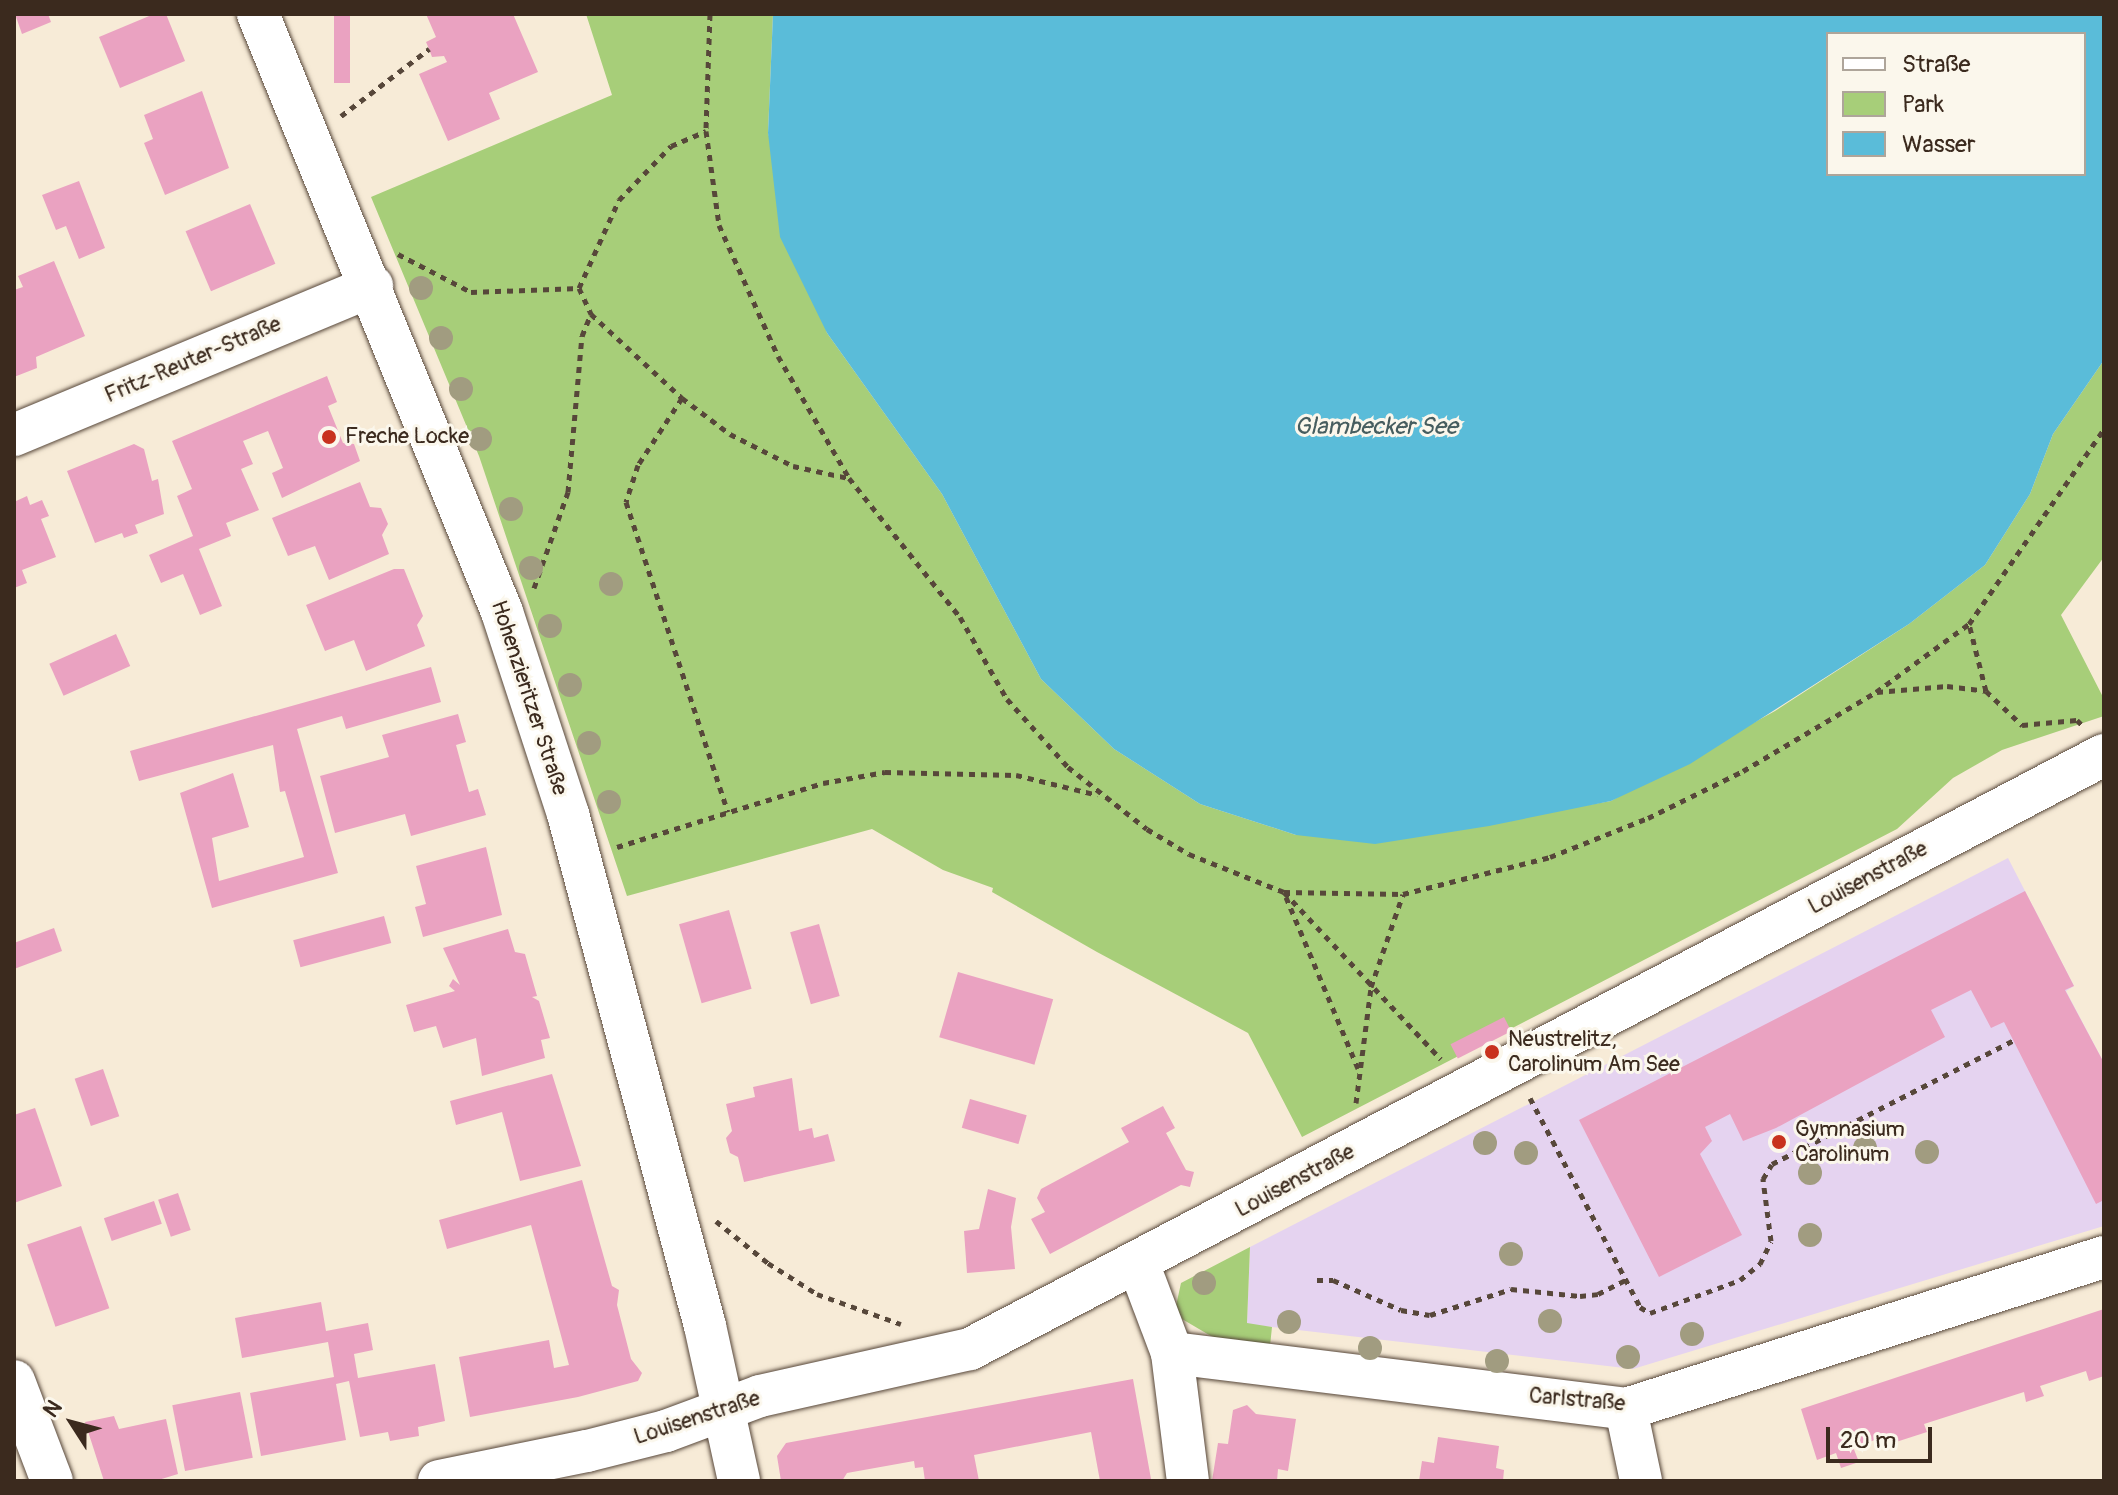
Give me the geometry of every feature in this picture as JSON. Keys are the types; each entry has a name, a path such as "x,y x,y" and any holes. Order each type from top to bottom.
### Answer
{"street":[{"name":"Hohenzieritzer Straße","path":"258,14 365,268 502,612 568,814 725,1407 739,1481"},
{"name":"Fritz-Reuter-Straße","path":"14,435 365,268"},
{"name":"Louisenstraße","path":"439,1481 666,1431 725,1407 947,1357 1138,1263 1513,1066 2095,742"},
{"name":"Carlstraße","path":"1172,1353 1626,1409 2104,1257"},
{"path":"1138,1263 1172,1353 1188,1481"},
{"path":"14,1381 52,1481"},
{"path":"1626,1409 1641,1481"}],"path":[{"path":"710,14 706,131 719,225 744,288 849,478 960,617 1015,708 1058,758 1102,796 1189,854 1284,892 1403,894 1550,857 1648,818 1743,771 1876,692 1969,624 2104,429"},
{"path":"331,124 429,49"},
{"path":"706,131 671,146 619,200 579,288 591,314 682,398 772,458 849,478"},
{"path":"365,268 382,244 443,281 471,292 579,288"},
{"path":"533,592 566,500 582,336 591,314"},
{"path":"682,398 638,465 626,502 728,812"},
{"path":"1969,624 1986,691 2022,725 2077,720 2095,742"},
{"path":"1876,692 1947,686 1986,691"},
{"path":"607,850 850,776 908,771 1016,775 1102,796"},
{"path":"1284,892 1470,1089"},
{"path":"1284,892 1359,1070"},
{"path":"1350,1152 1371,987 1403,894"},
{"path":"1513,1066 1625,1280 1640,1307 1650,1313 1740,1280 1760,1264 1771,1241 1763,1179 1772,1164 2014,1040"},
{"path":"703,1210 793,1280 910,1327"},
{"path":"1317,1280 1333,1280 1401,1310 1430,1315 1511,1289 1580,1296 1625,1280"}],"shaded area":[{"name":"Gymnasium Carolinum","path":"2008,858 2074,986 2066,991 2104,1063 2104,1226 1633,1369 1247,1324 1250,1247"}],"green space":[{"path":"586,14 773,14 768,133 827,333 942,494 1041,679 1114,749 1200,804 1296,835 1554,811 1611,801 1775,711 1909,624 1985,565 2030,494 2053,434 2104,360 2104,557 2061,615 2104,699 2104,716 2002,750 1953,778 1897,829 1302,1137 1248,1033 1097,952 992,892 993,888 943,870 872,829 627,896 479,456 371,197 612,95"},
{"path":"1250,1247 1247,1323 1272,1327 1270,1346 1216,1339 1182,1319 1176,1306 1181,1283"}],"water":[{"name":"Glambecker See","path":"773,14 2104,14 2104,360 2053,434 2030,494 1985,565 1909,624 1690,764 1611,801 1489,826 1375,844 1296,835 1200,804 1114,749 1041,679 942,494 827,333 780,237 768,133"}],"building":[{"path":"15,14 48,14 51,22 22,34"},
{"path":"154,14 166,14 185,61 120,88 99,37"},
{"path":"334,14 350,14 350,83 334,83"},
{"path":"426,14 513,14 538,72 489,93 500,119 448,141 419,74 447,62 444,56 432,57 426,42 436,37"},
{"path":"202,91 229,168 165,195 144,143 153,139 144,115"},
{"path":"79,181 105,248 79,259 66,226 56,230 42,195"},
{"path":"250,204 275,264 211,291 186,231"},
{"path":"54,261 85,336 36,357 37,368 14,377 14,290 23,287 18,276"},
{"path":"327,376 337,402 328,406 343,443 354,444 360,461 282,498 272,473 283,468 268,431 243,441 253,464 241,469 259,510 226,523 231,536 199,549 222,606 200,615 183,574 161,583 149,555 193,536 177,496 192,489 172,441"},
{"path":"134,444 144,449 152,481 158,479 164,514 135,525 138,533 124,538 122,533 95,543 67,471"},
{"path":"360,482 370,507 381,508 388,524 382,535 389,554 329,580 315,546 288,556 272,518"},
{"path":"27,496 30,505 42,500 49,516 41,519 56,557 22,570 27,583 14,588 14,502"},
{"path":"394,569 404,569 423,616 417,625 425,646 366,671 354,640 325,651 306,605"},
{"path":"116,634 130,666 64,696 49,664"},
{"path":"431,667 441,702 346,729 342,716 297,729 338,873 212,908 180,793 233,773 249,827 212,838 219,881 304,857 285,791 280,792 273,745 139,781 130,751"},
{"path":"458,714 466,742 456,745 462,767 469,792 478,789 486,815 411,836 405,814 335,833 320,776 389,757 382,735"},
{"path":"486,847 502,915 423,937 415,907 426,904 416,866"},
{"path":"2025,891 2074,986 2065,990 2104,1063 2104,1200 2096,1204 2004,1022 1991,1028 1971,990 1931,1010 1945,1037 1776,1128 1743,1141 1730,1114 1705,1127 1712,1141 1700,1154 1742,1235 1659,1277 1579,1120"},
{"path":"729,910 752,989 702,1003 679,924"},
{"path":"384,916 391,943 300,967 293,940"},
{"path":"819,924 840,996 811,1004 790,932"},
{"path":"54,928 62,951 14,969 14,943"},
{"path":"508,929 515,952 525,954 537,996 532,997 539,1001 550,1038 541,1040 545,1058 482,1076 476,1038 443,1048 436,1026 414,1032 406,1005 455,991 449,986 453,979 460,985 443,948"},
{"path":"958,972 1053,999 1034,1065 939,1037"},
{"path":"1504,1017 1511,1031 1458,1058 1451,1044"},
{"path":"103,1069 119,1116 91,1126 75,1079"},
{"path":"552,1074 581,1166 520,1181 502,1112 456,1125 450,1101"},
{"path":"792,1078 799,1131 812,1128 814,1138 828,1134 835,1161 744,1182 738,1157 730,1153 726,1138 732,1131 726,1104 755,1097 753,1087"},
{"path":"970,1099 1027,1115 1018,1144 962,1128"},
{"path":"1163,1106 1175,1128 1166,1133 1186,1170 1194,1172 1190,1187 1181,1185 1050,1254 1031,1219 1045,1212 1037,1198 1041,1189 1129,1142 1121,1128"},
{"path":"35,1108 62,1186 14,1203 14,1115"},
{"path":"582,1180 612,1286 619,1290 617,1305 631,1359 642,1373 638,1381 578,1397 470,1417 459,1357 549,1340 554,1368 569,1365 531,1225 447,1249 439,1220"},
{"path":"988,1189 1016,1198 1011,1227 1015,1269 967,1273 964,1231 979,1229"},
{"path":"178,1193 191,1230 171,1237 158,1200"},
{"path":"154,1201 162,1224 112,1241 104,1218"},
{"path":"81,1226 109,1308 55,1327 27,1245"},
{"path":"321,1302 326,1331 368,1323 373,1350 354,1354 358,1378 435,1364 445,1421 418,1427 419,1436 390,1441 388,1432 360,1437 349,1381 336,1384 346,1440 261,1456 250,1393 334,1377 328,1342 242,1358 235,1318"},
{"path":"2104,1309 2104,1376 2089,1381 2086,1371 2040,1386 2044,1396 2026,1402 2024,1392 1924,1424 1927,1432 1896,1442 1894,1434 1853,1447 1859,1462 1841,1468 1836,1453 1817,1460 1801,1409"},
{"path":"1133,1379 1151,1479 1100,1481 1091,1432 974,1455 979,1481 925,1481 923,1467 915,1468 914,1461 847,1473 842,1481 781,1481 777,1456 786,1443"},
{"path":"240,1392 253,1458 185,1471 172,1405"},
{"path":"1247,1405 1256,1414 1296,1419 1288,1471 1278,1469 1277,1481 1212,1481 1218,1443 1228,1444 1233,1410"},
{"path":"114,1416 119,1429 166,1419 178,1474 155,1481 104,1481 85,1422"},
{"path":"1438,1437 1499,1446 1496,1468 1504,1470 1503,1481 1419,1481 1422,1461 1434,1463"}],"place":[{"name":"Freche Locke","path":"329,437"},
{"name":"Neustrelitz, Carolinum Am See","path":"1492,1052"},
{"name":"Gymnasium Carolinum","path":"1779,1142"}]}
